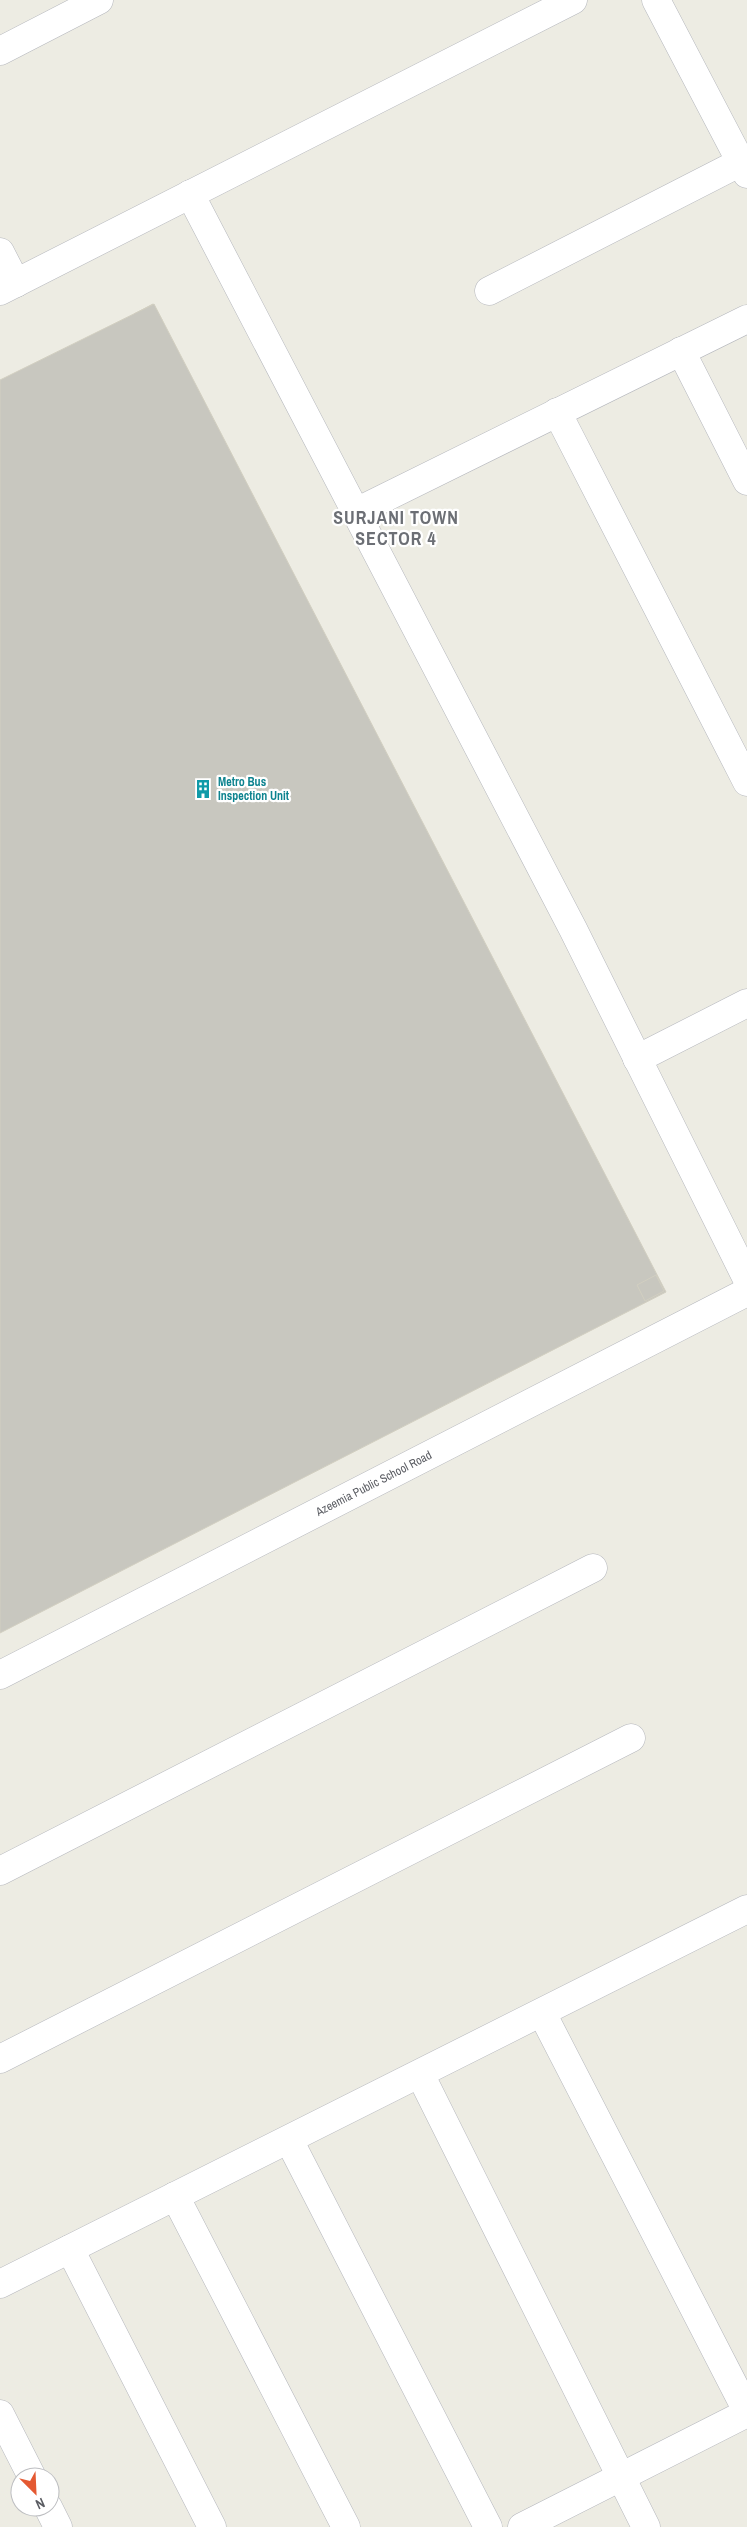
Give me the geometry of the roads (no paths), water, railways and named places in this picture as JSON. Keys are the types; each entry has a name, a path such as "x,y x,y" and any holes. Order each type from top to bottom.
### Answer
{"street":[{"path":"0,51 99,0"},
{"path":"0,252 8,287 573,0"},
{"path":"489,291 745,165 656,0"},
{"path":"190,194 568,920 747,1279"},
{"path":"356,512 747,319"},
{"path":"682,351 747,481"},
{"path":"557,412 747,782"},
{"path":"637,1059 747,1003"},
{"name":"Azeemia Public School Road","path":"0,1675 747,1292"},
{"path":"0,1871 593,1568"},
{"path":"0,2059 631,1738"},
{"path":"0,2284 747,1909"},
{"path":"522,2527 747,2412 542,2012"},
{"path":"420,2074 646,2527"},
{"path":"289,2140 488,2527"},
{"path":"175,2196 346,2527"},
{"path":"70,2249 212,2527"},
{"path":"0,2414 27,2467"}],"place":[{"name":"Metro Bus Inspection Unit","path":"203,789"}],"district":[{"name":"SURJANI TOWN SECTOR 4","path":"396,527"}]}
